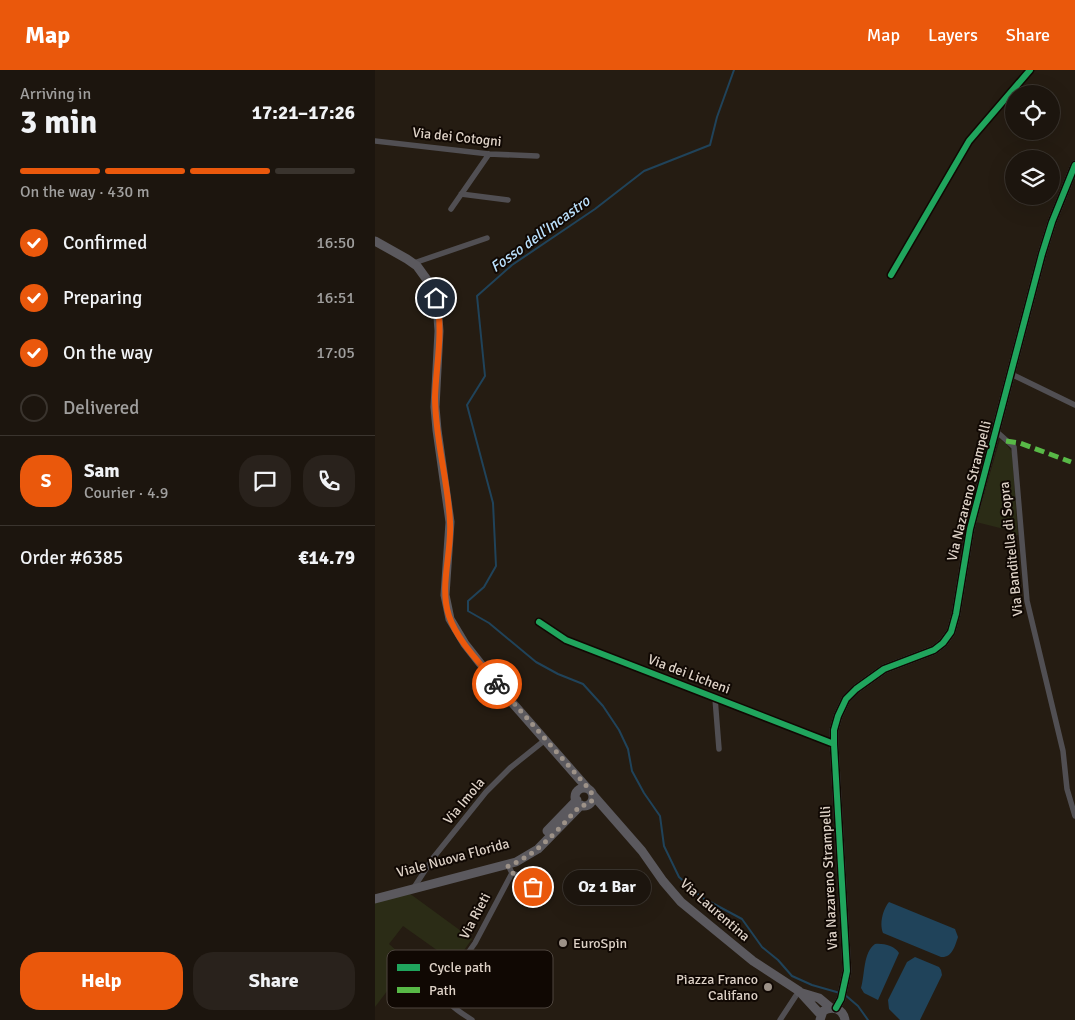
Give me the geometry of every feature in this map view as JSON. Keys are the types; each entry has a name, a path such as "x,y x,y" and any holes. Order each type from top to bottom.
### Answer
{"street":[{"path":"891,275 969,141 1030,70"},
{"name":"Via dei Cotogni","path":"375,141 489,154 537,156"},
{"path":"451,209 489,154"},
{"name":"Via Nazareno Strampelli","path":"834,1008 841,999 847,971 834,744 835,726 846,699 856,688 880,671 934,650 943,644 949,636 956,614 970,530 1044,247 1075,165"},
{"path":"461,194 509,200"},
{"path":"375,241 414,263 487,238"},
{"name":"Via Laurentina","path":"414,263 423,272 432,288 439,314 436,420 450,522 445,595 450,619 462,640 502,691 642,851 663,881 681,902 753,961 799,992 820,1017"},
{"path":"1011,374 1075,405"},
{"name":"Via Banditella di Sopra","path":"997,432 1014,447 1024,575 1029,608 1063,751 1067,789 1075,816"},
{"name":"Via dei Licheni","path":"539,622 566,640 834,744"},
{"path":"715,698 719,749"},
{"name":"Via Imola","path":"415,886 437,853 490,788 545,740"},
{"name":"Via Laurentina","path":"553,749 573,780 580,801 607,812"},
{"path":"580,789 591,792 592,800 580,801 580,789"},
{"name":"Viale Nuova Florida","path":"375,899 519,855 537,842 580,801"},
{"name":"Viale Nuova Florida","path":"375,894 510,869 538,849 580,801"},
{"path":"510,869 523,877 543,898"},
{"name":"Via Rieti","path":"470,950 478,939 510,869"},
{"path":"780,1020 799,992"},
{"name":"Via Laurentina","path":"799,992 819,998 834,1008"},
{"name":"Via Rieti","path":"454,1008 472,1020"},
{"path":"820,1017 827,1009 834,1008 842,1012 846,1020"}],"green space":[{"path":"1000,439 1012,452 1018,535 1013,535 1012,531 976,522"},
{"path":"409,893 472,939 464,950 437,950 403,926 389,944 396,950 387,950 387,991 375,1007 375,903"}],"water":[{"path":"889,902 955,929 958,937 954,948 948,956 941,957 883,933 882,917"},
{"path":"875,944 889,945 899,953 878,1000 864,993 861,988 866,958 868,952"},
{"path":"915,957 939,967 942,975 920,1020 900,1020 889,1009 888,1000 907,962"}],"waterway":[{"name":"Fosso dell'Incastro","path":"734,70 717,117 710,145 644,171 595,209 512,265 477,296 485,376 467,405 493,503 496,566 484,587 468,601 468,611 489,623 536,662 558,674 583,684 603,706 619,730 628,749 632,771 660,816 664,846 679,877 701,897 742,919 762,947 778,960 792,976 812,985 840,993"},
{"name":"Fosso dell'Incastro","path":"844,994 858,1006 868,1020"}],"marked path":[{"path":"1006,441 1020,443 1071,462"}],"cycle path":[{"path":"891,275 969,141 1030,70"},
{"path":"836,1008 841,999 847,971 834,730 846,699 856,689 884,669 934,650 943,643 951,632 956,614 970,529 1042,254 1052,222 1075,165"},
{"path":"539,622 566,640 834,744"}],"way so far":[{"path":"497,684 561,756 593,796 591,802 587,805 581,805 538,849 529,856 508,866 512,873 521,875 533,887"}],"place":[{"name":"Oz 1 Bar","path":"533,887"},
{"name":"EuroSpin","path":"563,943"},
{"name":"Piazza Franco Califano","path":"768,987"}],"route":[{"path":"436,298 439,331 435,407 450,522 445,600 450,619 456,631 497,684"}]}
